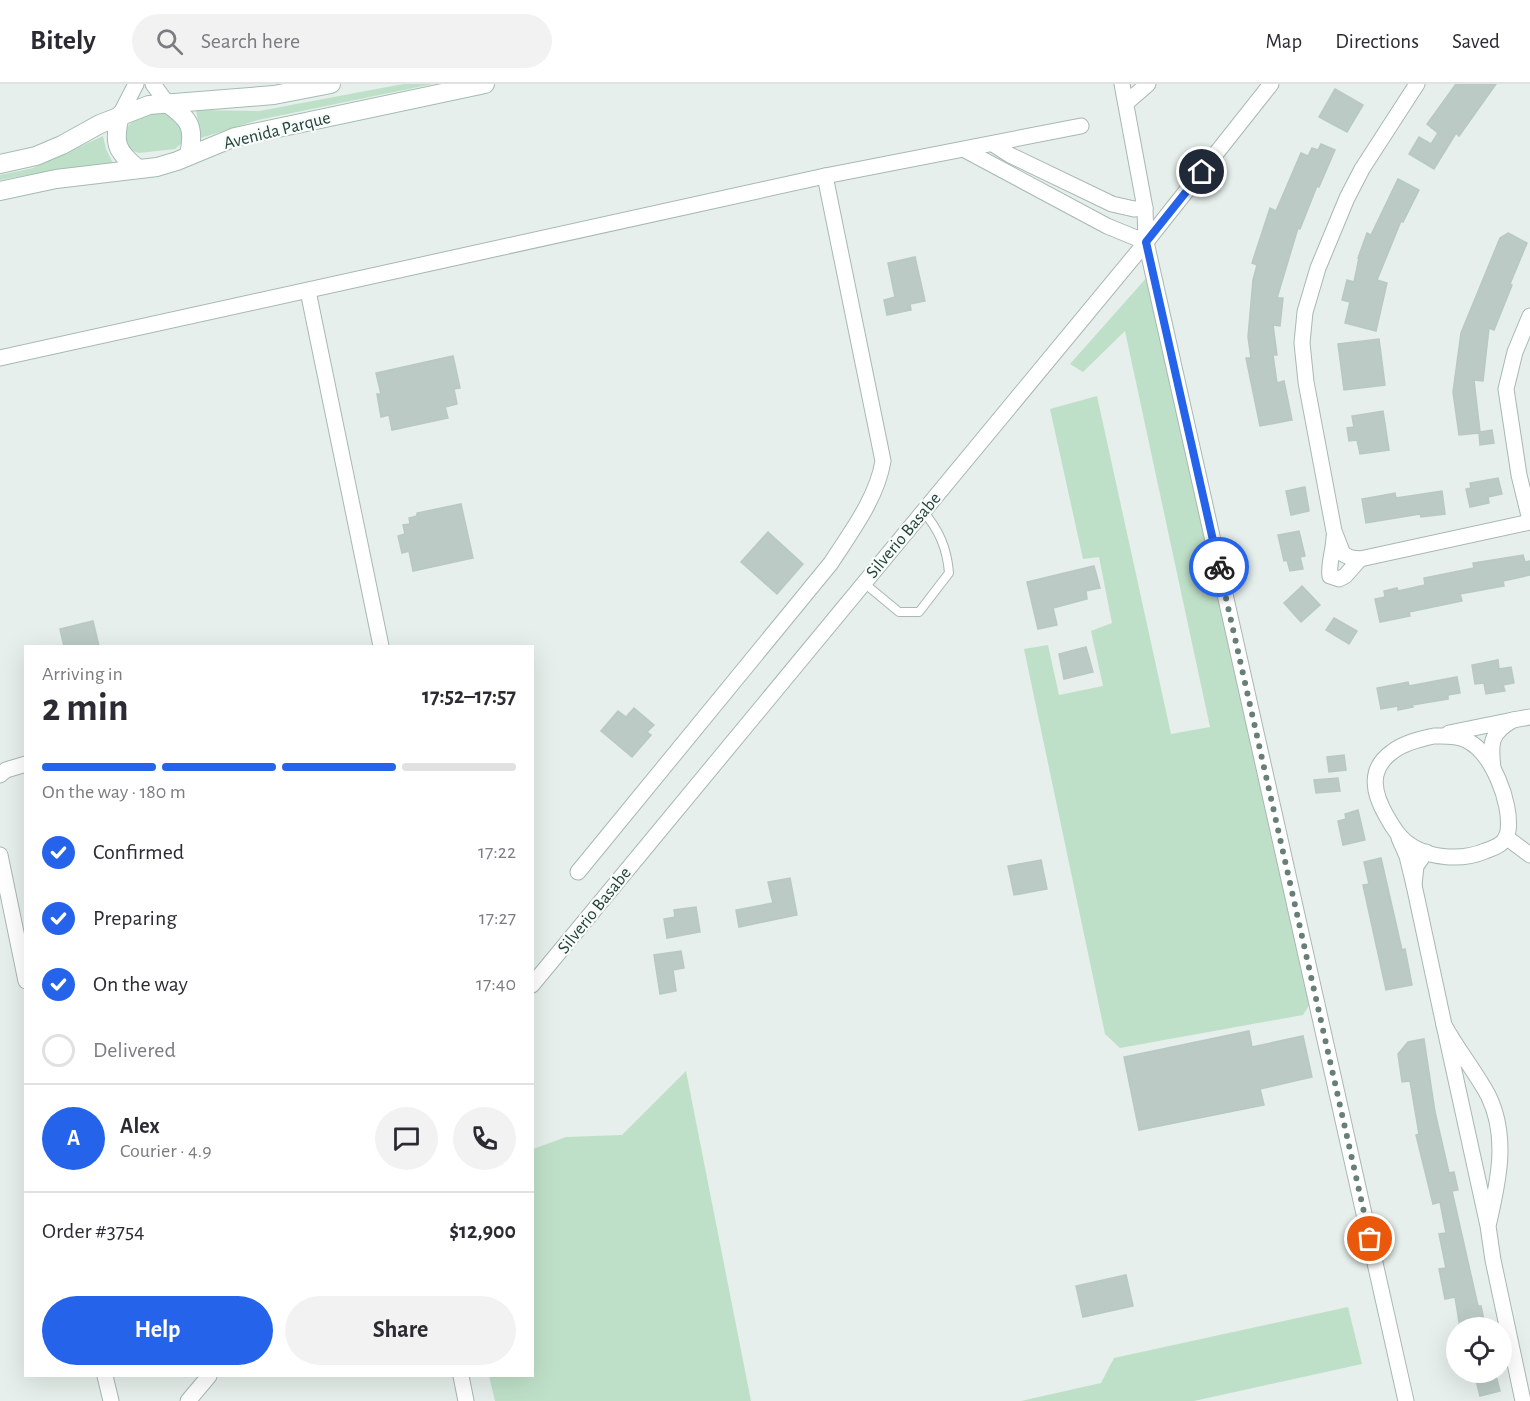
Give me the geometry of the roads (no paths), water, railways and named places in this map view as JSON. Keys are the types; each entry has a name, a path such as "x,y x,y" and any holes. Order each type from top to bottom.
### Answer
{"street":[{"path":"136,84 120,116 116,135 118,147 124,157 138,169"},
{"path":"153,84 167,103 189,122 192,134 189,155"},
{"name":"Avenida Parque","path":"0,164 36,156 120,116 149,105 274,95 331,84"},
{"name":"Avenida Parque","path":"0,191 56,179 158,166 235,137 485,84"},
{"path":"1122,84 1145,208 1146,242 1406,1401"},
{"path":"1126,103 1148,84"},
{"name":"Silverio Basabe","path":"534,983 1146,242 1271,84"},
{"path":"1417,84 1362,169 1347,198 1318,268 1305,312 1302,343 1309,406 1334,531 1343,554 1360,560 1530,521 1519,475 1506,389 1515,352 1530,316"},
{"path":"0,358 825,177 1082,126"},
{"path":"993,144 1010,155 1112,204 1134,209 1145,208"},
{"path":"965,150 1107,226 1146,242"},
{"path":"578,872 831,563 849,536 880,477 883,461 825,177"},
{"path":"308,291 381,645"},
{"path":"1334,531 1334,552 1329,571 1330,576 1339,579 1345,576 1360,560"},
{"path":"1523,1401 1488,1226 1407,856 1376,796 1374,784 1380,764 1393,751 1416,740 1530,717"},
{"path":"1395,830 1406,842 1426,852 1449,857 1478,854 1496,847 1506,837 1508,830 1507,815 1493,768 1491,751 1495,733 1513,720"},
{"path":"1434,736 1453,736 1465,739 1475,746 1493,768"},
{"path":"0,775 6,770 24,765"},
{"path":"1506,837 1530,855"},
{"path":"1414,885 1416,866 1426,852"},
{"path":"0,855 24,971"},
{"path":"1444,1025 1455,1046 1480,1081 1495,1113 1500,1167 1498,1186 1488,1226"},
{"path":"105,1377 108,1398"},
{"path":"188,1401 208,1377"},
{"path":"461,1377 466,1401"}],"lane":[{"path":"864,583 899,612 919,612 949,573 948,555 936,527 923,511"}]}
